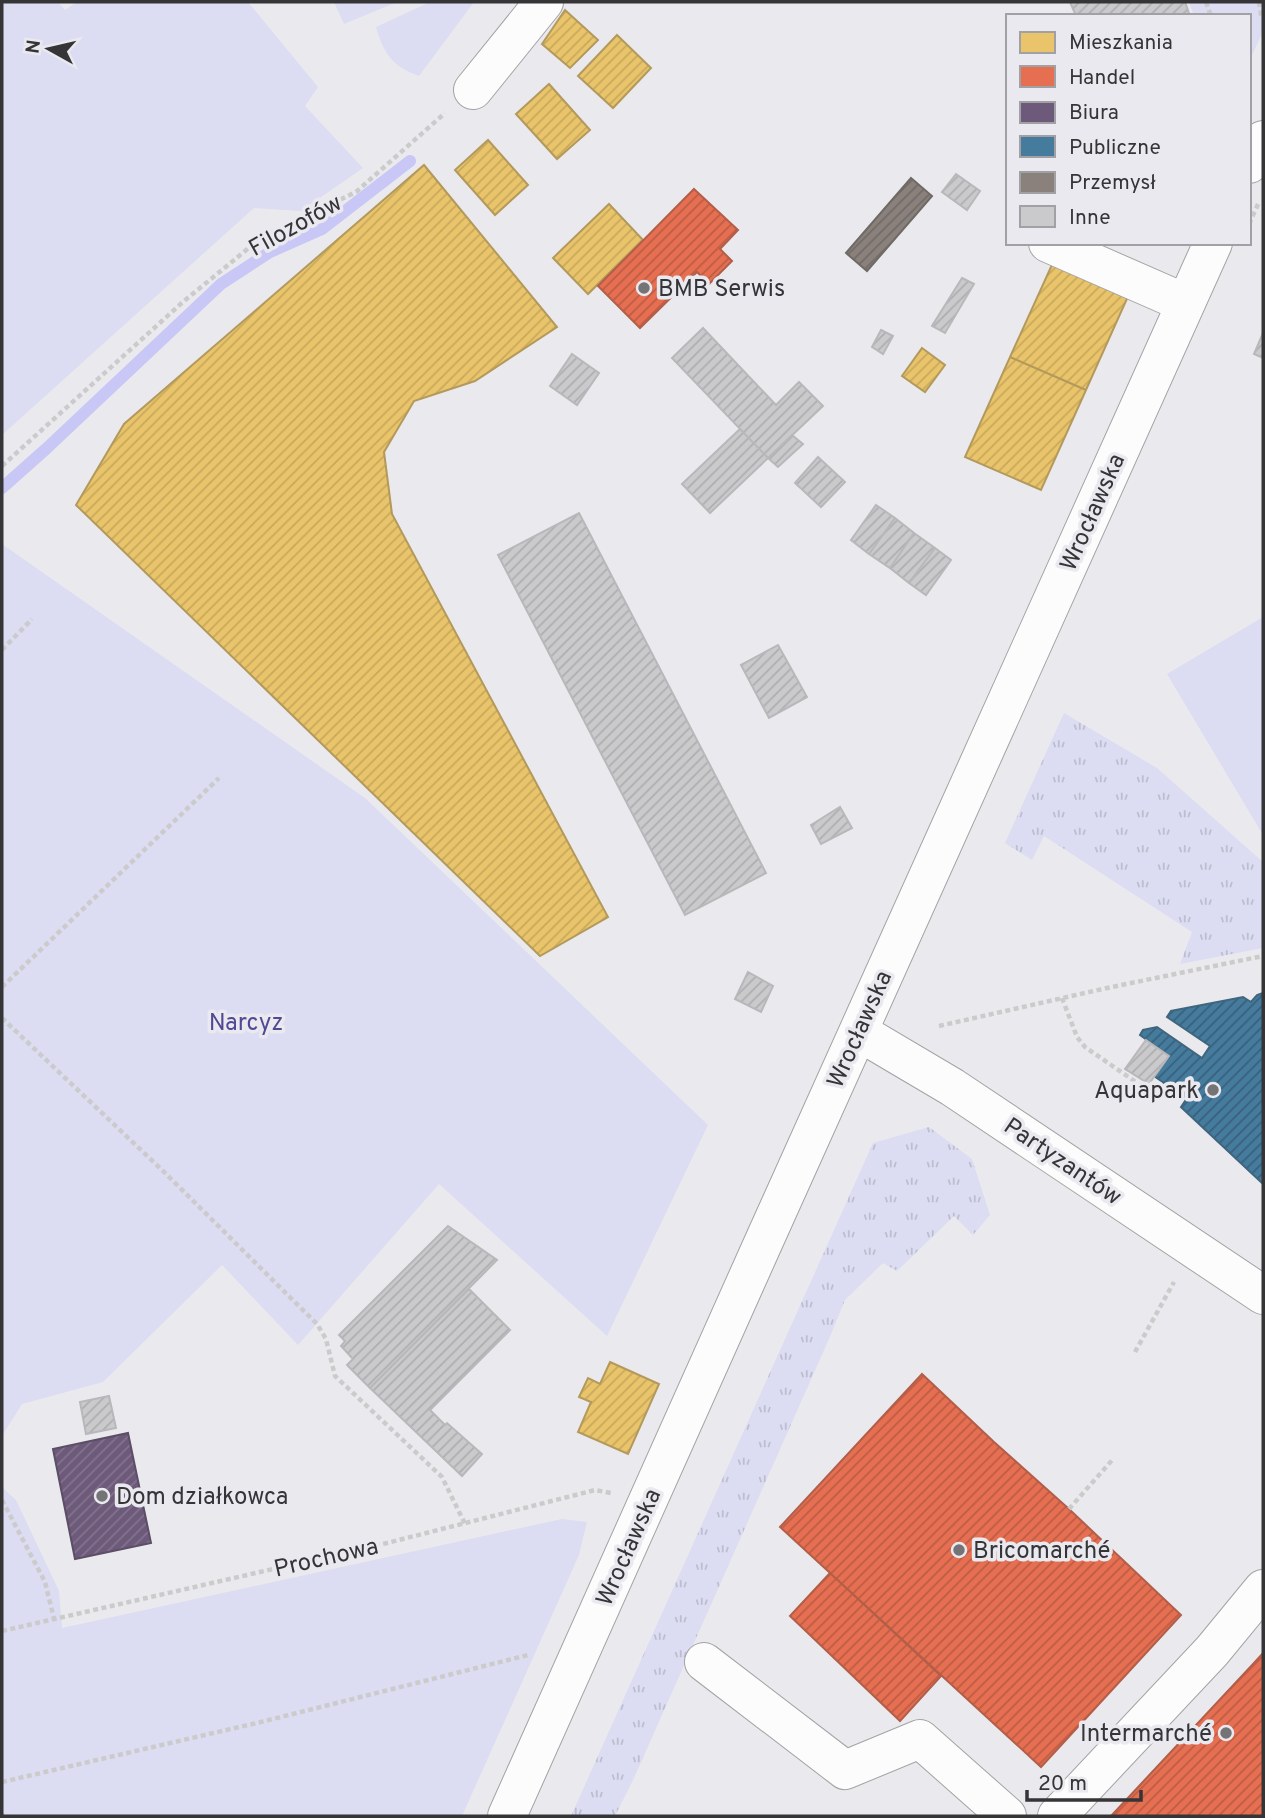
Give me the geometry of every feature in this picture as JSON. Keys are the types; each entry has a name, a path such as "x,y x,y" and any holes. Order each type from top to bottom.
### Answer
{"street":[{"path":"473,90 544,2"},
{"path":"1251,161 1263,140"},
{"path":"1053,245 1185,303"},
{"name":"Wrocławska","path":"507,1816 1212,245"},
{"name":"Partyzantów","path":"859,1032 952,1087 1263,1295"},
{"path":"1057,1816 1212,1651 1262,1593"},
{"path":"704,1662 845,1770 920,1739 1007,1816"}],"path":[{"path":"1259,2 1263,19"},
{"name":"Filozofów","path":"2,466 184,301 261,238 356,192 473,90"},
{"path":"1251,219 1263,193"},
{"path":"2,650 32,619"},
{"path":"2,987 219,778"},
{"path":"939,1026 1263,956"},
{"path":"1062,998 1077,1037 1085,1047 1143,1087"},
{"path":"2,1018 162,1170 317,1324 326,1339 335,1376 442,1477 465,1524"},
{"path":"1135,1352 1174,1281"},
{"path":"1069,1509 1114,1458"},
{"name":"Prochowa","path":"2,1630 387,1544 595,1490 647,1504"},
{"path":"2,1500 46,1582 54,1619"},
{"path":"2,1782 261,1722 528,1655"}],"green space":[{"path":"2,2 58,2 65,10 77,2 248,2 318,87 305,106 363,168 301,211 254,208 2,435"},
{"path":"334,2 397,2 344,24"},
{"path":"430,2 474,2 419,76 402,68 390,58 376,27"},
{"path":"1189,2 1263,2 1263,31 1251,58 1251,14 1193,14"},
{"name":"Narcyz","path":"2,544 365,798 708,1125 607,1336 439,1184 298,1345 222,1265 103,1382 22,1404 2,1436"},
{"path":"1263,617 1263,835 1167,674"},
{"path":"1064,713 1157,768 1263,862 1263,948 1180,964 1192,932 1044,836 1032,860 1005,843"},
{"path":"929,1127 972,1159 990,1215 973,1235 954,1216 897,1271 883,1263 845,1300 615,1816 571,1816 873,1143"},
{"path":"2,1487 16,1500 59,1591 62,1628 562,1519 587,1522 579,1555 462,1816 2,1816"}],"building: Mieszkania":[{"path":"565,10 598,40 570,68 542,44"},
{"path":"617,35 651,68 613,108 578,76"},
{"path":"549,84 590,130 557,159 516,114"},
{"path":"488,140 528,185 495,215 455,170"},
{"path":"424,165 557,327 475,381 414,401 384,452 392,514 608,917 540,956 76,505 124,424"},
{"path":"609,204 643,240 588,294 553,258"},
{"path":"1055,258 1130,292 1086,390 1010,357"},
{"path":"922,348 945,365 925,392 902,376"},
{"path":"1010,357 1086,390 1041,490 965,457"},
{"path":"610,1362 659,1384 628,1454 578,1432 591,1402 579,1397 588,1378 600,1384"}],"building: Handel":[{"path":"694,189 738,230 720,249 732,261 709,284 697,272 640,328 598,286"},
{"name":"Bricomarché","path":"922,1374 1181,1615 1041,1767 780,1527"},
{"path":"830,1573 941,1676 900,1721 790,1616"},
{"name":"Intermarché","path":"1263,1653 1263,1816 1111,1816 1254,1663"}],"building: Biura":[{"name":"Dom działkowca","path":"128,1433 151,1543 75,1559 53,1449"}],"building: Publiczne":[{"name":"Aquapark","path":"1263,993 1263,1184 1181,1107 1187,1098 1177,1092 1173,1097 1160,1088 1164,1083 1154,1076 1169,1056 1140,1035 1143,1030 1157,1027 1202,1058 1210,1046 1167,1017 1171,1011 1243,997 1251,1002"}],"building: Przemysł":[{"path":"911,178 932,196 867,271 846,253"}],"building: Inne":[{"path":"1070,2 1185,2 1189,14 1075,14"},
{"path":"956,174 980,191 967,210 942,192"},
{"path":"962,278 974,284 945,333 932,326"},
{"path":"703,328 776,405 799,382 823,406 768,458 672,358"},
{"path":"881,330 893,336 883,354 872,347"},
{"path":"1263,333 1263,358 1254,354"},
{"path":"572,354 599,373 577,405 550,386"},
{"path":"740,429 768,458 710,513 682,484"},
{"path":"792,435 803,444 778,467 768,458"},
{"path":"818,457 845,482 821,507 795,483"},
{"path":"876,505 895,518 869,554 851,540"},
{"path":"579,513 766,873 685,915 498,555"},
{"path":"895,518 914,533 890,568 869,554"},
{"path":"914,533 935,548 909,583 890,568"},
{"path":"935,548 951,560 926,595 909,583"},
{"path":"778,645 807,697 769,718 741,665"},
{"path":"840,807 852,828 821,844 811,825"},
{"path":"748,972 773,986 761,1012 735,999"},
{"path":"1146,1040 1169,1056 1149,1084 1125,1069"},
{"path":"448,1226 497,1260 370,1388 347,1365 353,1359 341,1346 345,1341 339,1335"},
{"path":"469,1289 510,1330 430,1410 482,1454 462,1476 370,1388"},
{"path":"109,1396 116,1428 86,1434 80,1402"}],"waterway":[{"path":"2,488 221,284 270,252 322,229 410,161"}],"place":[{"name":"BMB Serwis","path":"644,288"},
{"name":"Aquapark","path":"1213,1090"},
{"name":"Dom działkowca","path":"102,1496"},
{"name":"Bricomarché","path":"959,1550"},
{"name":"Intermarché","path":"1226,1733"}]}
